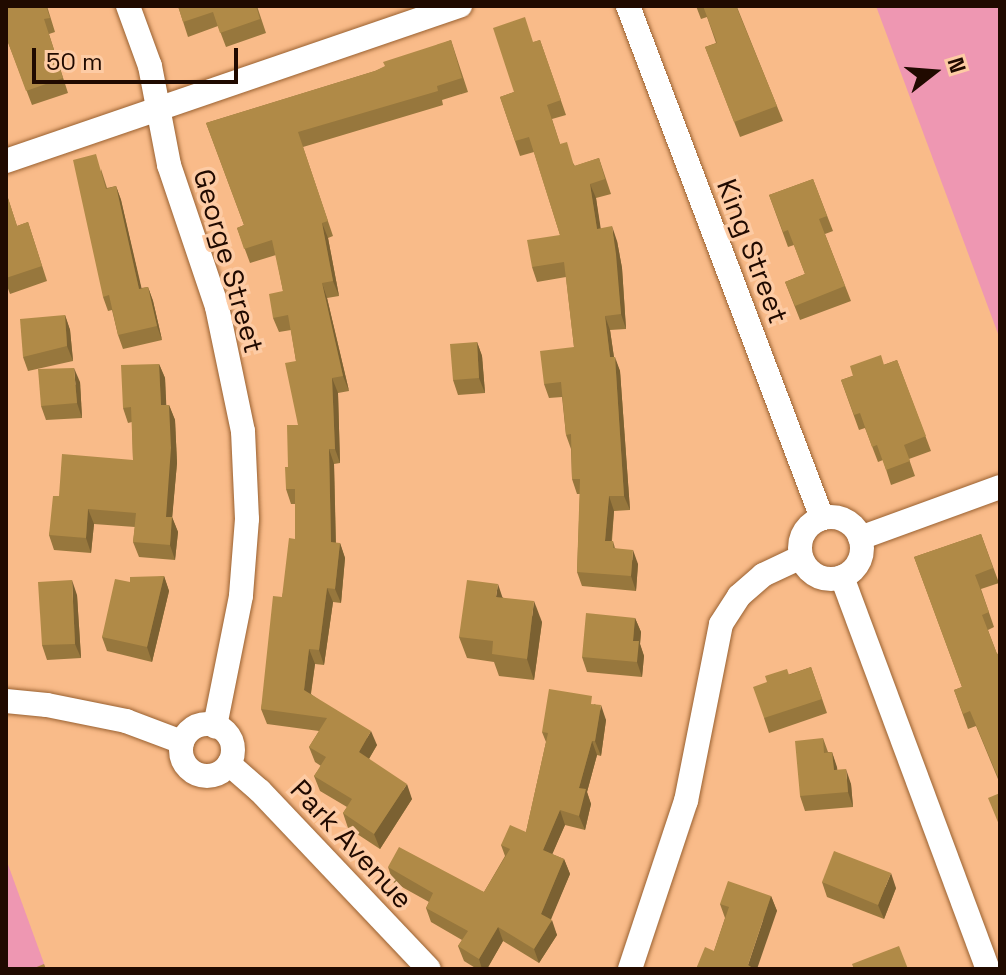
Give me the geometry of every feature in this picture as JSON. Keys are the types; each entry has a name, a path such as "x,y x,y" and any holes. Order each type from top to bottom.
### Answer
{"street":[{"name":"George Street","path":"128,6 160,108 169,165 217,307 243,431 247,519 241,596 215,726"},
{"path":"6,161 460,6"},
{"name":"King Street","path":"628,6 822,518"},
{"path":"860,538 1000,487"},
{"path":"835,517 850,523 860,538 858,563 842,577 818,576 801,557 802,536 809,525 822,518 835,517"},
{"path":"630,969 686,801 721,624 739,596 763,575 801,557"},
{"path":"842,577 988,969"},
{"path":"6,701 47,705 126,721 182,742"},
{"path":"215,726 227,735 232,745 229,764 214,775 193,772 183,759 182,742 193,728 215,726"},
{"name":"Park Avenue","path":"229,764 260,791 429,969"}],"shaded area":[{"path":"876,6 1000,6 1000,339"},
{"path":"6,859 46,969 6,969"}],"building":[{"path":"6,6 46,6 50,18 44,19 63,78 26,91 6,37"},
{"path":"178,6 256,6 260,19 220,33 213,12 183,22"},
{"path":"703,6 736,6 777,106 734,122 705,47 717,43"},
{"path":"525,17 533,42 540,40 561,100 547,105 560,144 567,142 574,166 599,158 605,179 590,184 597,229 612,226 616,254 621,314 605,316 610,357 615,357 624,496 609,496 605,541 613,541 613,548 633,550 631,576 577,572 580,479 572,479 571,434 566,435 561,382 544,384 540,351 574,347 564,262 532,267 527,240 560,235 529,137 515,141 500,97 514,92 493,28"},
{"path":"451,40 462,78 437,86 438,91 298,132 328,221 322,223 333,281 322,283 343,376 332,378 335,449 329,449 331,542 340,543 335,589 327,588 319,650 309,649 304,690 371,731 359,752 407,784 374,834 343,813 352,799 314,776 326,757 309,747 327,718 261,709 273,596 282,597 289,538 295,539 295,489 286,489 285,467 288,467 287,425 298,425 285,363 296,361 288,315 273,318 269,294 283,291 272,240 244,249 237,228 244,225 206,123 375,71 385,66 383,62"},
{"path":"96,154 106,189 116,186 139,289 148,287 157,326 118,335 109,295 103,297 73,160"},
{"path":"813,179 827,216 819,219 845,286 795,306 785,282 805,274 788,230 783,232 769,195"},
{"path":"6,192 17,226 28,222 42,266 6,278"},
{"path":"65,315 67,346 23,357 20,319"},
{"path":"477,342 479,378 453,380 450,344"},
{"path":"881,355 884,365 897,360 926,436 904,445 910,461 886,470 877,445 872,447 860,413 854,415 841,380 853,376 850,366"},
{"path":"159,364 161,405 169,405 171,448 166,517 172,517 170,545 133,542 136,513 88,509 86,538 49,535 53,496 59,496 62,454 133,460 131,407 123,408 121,365"},
{"path":"74,368 77,403 41,406 38,369"},
{"path":"981,534 993,568 975,575 989,612 982,615 997,654 1000,653 1000,782 970,711 963,714 954,690 962,687 914,557"},
{"path":"164,576 147,647 102,637 115,579 130,582 130,577"},
{"path":"72,580 75,644 42,645 38,582"},
{"path":"467,580 498,584 496,597 534,601 527,659 492,654 493,641 459,637"},
{"path":"586,613 635,618 633,641 639,641 637,662 582,657"},
{"path":"811,667 822,699 764,718 753,687 767,682 765,676 787,669 789,675"},
{"path":"549,689 592,696 591,704 601,705 595,741 592,741 579,788 586,789 579,816 560,810 543,850 564,859 541,914 552,920 534,949 498,927 479,959 458,946 468,931 426,908 433,893 388,867 399,847 484,892 510,849 501,845 510,825 526,832 548,733 542,732"},
{"path":"823,738 824,753 832,752 834,770 846,769 848,792 800,796 795,741"},
{"path":"1000,793 1000,827 988,798"},
{"path":"834,851 891,873 878,905 822,882"},
{"path":"728,881 771,896 748,965 753,969 696,969 705,947 714,951 729,907 720,904"},
{"path":"899,946 908,969 854,969 852,964"}]}
